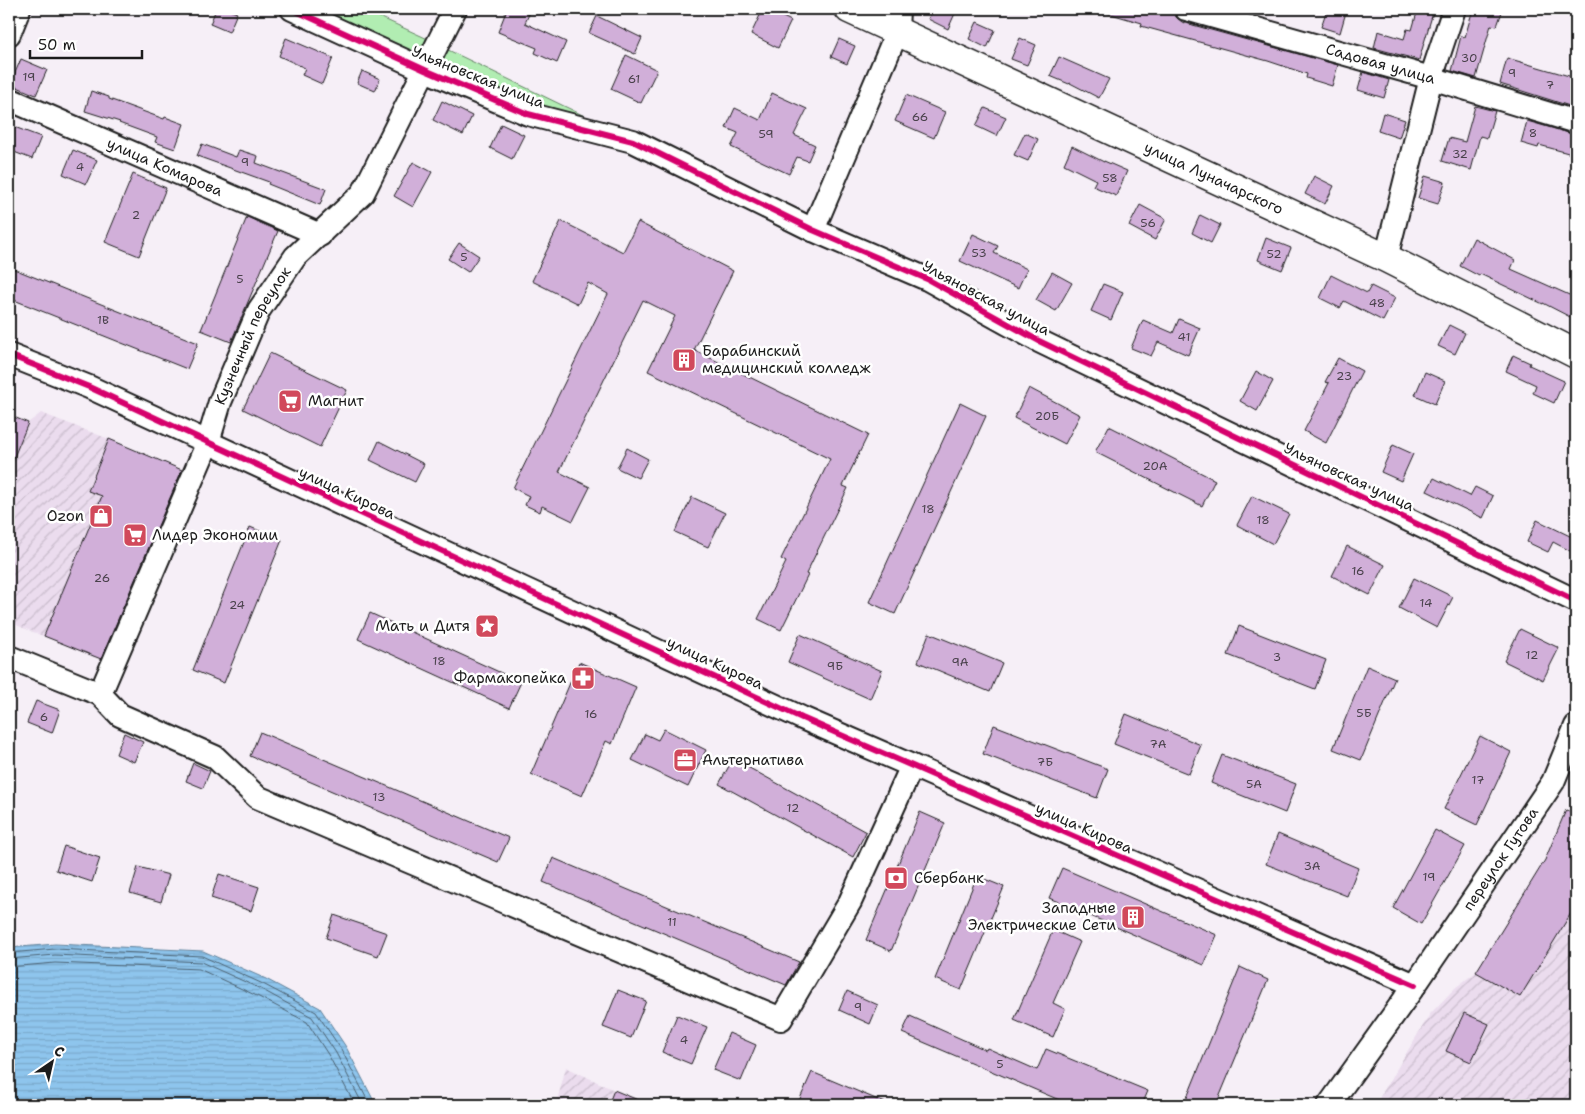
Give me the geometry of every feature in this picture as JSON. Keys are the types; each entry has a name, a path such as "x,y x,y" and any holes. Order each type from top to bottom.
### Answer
{"main road":[{"name":"улица Луначарского","path":"849,9 898,20 1386,258 1576,354"}],"street":[{"path":"9,34 19,9"},
{"name":"Ульяновская улица","path":"292,9 425,70 528,114 633,141 813,230 927,279 1039,341 1576,601"},
{"name":"Кузнечный переулок","path":"100,694 208,442 220,402 259,310 295,257 364,193 455,9"},
{"name":"Садовая улица","path":"1186,9 1432,78 1576,122"},
{"path":"1386,258 1432,78 1454,9"},
{"path":"813,230 898,20"},
{"name":"улица Комарова","path":"9,99 320,235"},
{"name":"улица Кирова","path":"9,355 89,387 802,718 1415,985"},
{"path":"9,657 100,694 120,714 215,757 257,797 781,1019 850,902 912,766"},
{"name":"переулок Гутова","path":"1329,1105 1415,985 1553,782 1576,726"}],"shaded area":[{"path":"41,413 184,471 163,522 159,521 101,660 9,622 9,415 28,423"},
{"path":"1566,810 1576,814 1576,1105 1375,1105 1430,1014 1455,988 1476,972 1545,860"},
{"path":"566,1067 614,1090 652,1105 556,1105"}],"green space":[{"path":"303,9 362,9 430,40 419,61"},
{"path":"444,48 597,122 531,109 435,67"}],"water":[{"path":"55,944 203,951 266,979 320,1008 346,1047 376,1105 9,1105 9,948"}],"building":[{"path":"216,9 226,9 237,13 229,32 210,24"},
{"path":"507,9 521,9 530,12 525,23 566,42 557,63 535,53 537,48 498,32"},
{"path":"763,9 767,9 791,21 778,48 751,34"},
{"path":"933,9 957,9 948,29 928,19"},
{"path":"1104,9 1159,9 1173,13 1182,22 1338,65 1332,86 1306,78 1307,74 1268,61 1141,26 1142,23 1104,12"},
{"path":"1327,9 1337,9 1346,12 1340,33 1321,27"},
{"path":"1418,9 1434,9 1419,60 1374,48 1378,31 1404,39 1407,29 1412,30"},
{"path":"1473,9 1503,9 1497,26 1491,25 1476,78 1452,71 1461,36 1465,37"},
{"path":"597,16 642,38 635,54 589,33"},
{"path":"977,22 995,30 987,48 969,39"},
{"path":"286,38 333,58 322,84 302,75 305,68 279,56"},
{"path":"1020,38 1036,45 1027,65 1011,59"},
{"path":"839,39 855,46 847,64 831,57"},
{"path":"626,55 657,70 641,103 611,89"},
{"path":"1059,57 1109,79 1099,98 1070,83 1050,76"},
{"path":"1507,58 1576,78 1576,108 1500,84"},
{"path":"21,59 47,70 36,95 10,84"},
{"path":"362,71 380,79 375,91 357,83"},
{"path":"1363,72 1389,80 1384,98 1358,90"},
{"path":"91,91 164,119 165,117 184,124 175,149 155,142 157,137 120,122 85,111"},
{"path":"772,93 807,109 794,135 815,145 808,161 797,157 789,174 731,147 738,133 726,128 735,108 760,120"},
{"path":"906,95 945,112 934,138 895,121"},
{"path":"442,101 472,116 463,135 433,120"},
{"path":"1475,106 1495,111 1487,138 1480,136 1471,170 1442,161 1449,138 1465,142"},
{"path":"985,108 1006,117 997,136 976,126"},
{"path":"1383,113 1405,120 1399,138 1378,131"},
{"path":"1527,121 1576,135 1572,154 1539,145 1538,148 1521,143"},
{"path":"501,124 524,135 512,159 490,148"},
{"path":"9,125 41,137 32,159 9,150"},
{"path":"1025,133 1038,139 1028,161 1014,155"},
{"path":"202,144 236,157 239,150 258,156 256,163 326,189 320,205 268,184 269,182 197,156"},
{"path":"1072,146 1127,171 1116,196 1093,186 1096,180 1064,164"},
{"path":"73,150 97,160 86,184 63,174"},
{"path":"413,162 432,172 413,207 394,196"},
{"path":"133,174 166,188 139,256 105,242"},
{"path":"1314,176 1334,186 1325,204 1305,194"},
{"path":"1425,176 1445,182 1438,204 1418,198"},
{"path":"1140,205 1166,219 1155,240 1129,226"},
{"path":"1200,215 1220,225 1211,243 1192,233"},
{"path":"247,217 278,231 231,342 201,330"},
{"path":"561,221 623,252 638,222 733,271 694,350 868,435 843,486 848,488 781,630 758,619 786,562 781,559 830,459 648,371 675,316 643,300 559,472 590,487 573,521 542,506 540,512 525,505 529,496 513,488 608,294 588,283 578,304 532,281"},
{"path":"973,234 998,246 994,253 1027,269 1018,288 960,261"},
{"path":"1266,238 1291,248 1282,270 1258,260"},
{"path":"1474,238 1515,260 1511,269 1576,298 1576,320 1460,266"},
{"path":"459,243 479,256 468,272 448,259"},
{"path":"9,267 198,343 187,369 9,298"},
{"path":"1052,272 1072,283 1056,311 1036,300"},
{"path":"1331,275 1367,293 1371,286 1395,298 1383,321 1344,301 1340,308 1320,298"},
{"path":"1103,284 1123,292 1111,320 1091,311"},
{"path":"1179,319 1200,328 1188,355 1158,342 1151,356 1131,348 1143,320 1173,333"},
{"path":"1449,325 1465,333 1455,354 1438,346"},
{"path":"270,353 347,390 320,447 243,409"},
{"path":"1513,355 1530,363 1529,365 1564,381 1554,403 1533,393 1536,385 1506,371"},
{"path":"1338,358 1362,371 1326,443 1304,431 1329,383 1325,382"},
{"path":"1256,371 1273,381 1257,411 1240,401"},
{"path":"1425,372 1445,381 1435,404 1415,395"},
{"path":"1029,388 1080,415 1065,444 1014,418"},
{"path":"960,403 986,416 895,614 869,602"},
{"path":"9,415 28,423 9,469"},
{"path":"1109,426 1215,480 1202,506 1095,452"},
{"path":"109,439 182,470 101,659 44,636 102,496 88,491"},
{"path":"379,441 424,464 415,482 370,460"},
{"path":"1393,445 1413,454 1401,481 1381,472"},
{"path":"627,448 648,459 638,478 617,468"},
{"path":"1434,478 1470,496 1475,487 1493,496 1483,518 1427,491"},
{"path":"1252,496 1289,514 1273,544 1237,525"},
{"path":"692,497 725,513 708,547 675,532"},
{"path":"1537,520 1576,539 1576,554 1553,542 1548,552 1527,542"},
{"path":"250,527 282,540 224,683 193,670"},
{"path":"1347,546 1385,565 1370,595 1332,576"},
{"path":"1414,578 1453,597 1437,628 1399,608"},
{"path":"370,613 521,682 509,708 358,639"},
{"path":"1239,626 1326,660 1315,689 1228,655"},
{"path":"1520,629 1559,648 1543,680 1504,661"},
{"path":"929,633 1002,663 990,692 918,662"},
{"path":"800,634 882,671 870,699 788,662"},
{"path":"579,662 636,687 612,744 606,741 582,796 531,774"},
{"path":"1367,666 1395,678 1361,760 1333,749"},
{"path":"36,701 60,710 52,733 27,723"},
{"path":"1126,714 1201,745 1189,774 1114,744"},
{"path":"994,725 1108,769 1097,798 983,754"},
{"path":"664,729 706,750 688,787 632,760 645,734 658,740"},
{"path":"260,732 509,838 498,862 250,756"},
{"path":"124,733 143,742 134,762 116,754"},
{"path":"1480,736 1511,752 1477,825 1444,809"},
{"path":"1222,755 1296,784 1285,813 1211,783"},
{"path":"733,759 866,832 853,857 719,784"},
{"path":"193,763 210,771 203,788 186,781"},
{"path":"1566,810 1576,814 1576,905 1520,997 1476,972 1545,860"},
{"path":"920,812 945,823 891,951 866,940"},
{"path":"1435,830 1465,846 1421,924 1393,908"},
{"path":"1278,834 1358,868 1347,896 1266,864"},
{"path":"64,846 100,858 92,882 56,870"},
{"path":"553,858 799,962 786,985 543,882"},
{"path":"138,867 169,875 161,902 130,893"},
{"name":"Западные Электрические Сети","path":"1062,868 1217,935 1204,965 1049,898"},
{"path":"219,874 259,887 251,911 211,898"},
{"path":"977,876 1004,887 961,990 935,979"},
{"path":"334,915 387,933 378,956 326,938"},
{"path":"1053,930 1080,942 1053,1003 1065,1009 1053,1037 1014,1020"},
{"path":"1240,967 1268,980 1216,1105 1184,1105"},
{"path":"618,990 646,1001 631,1038 603,1027"},
{"path":"847,991 878,1005 870,1024 839,1010"},
{"path":"1464,1013 1489,1024 1471,1062 1446,1051"},
{"path":"677,1015 707,1027 691,1064 662,1052"},
{"path":"910,1016 986,1050 987,1048 1037,1070 1046,1049 1148,1091 1142,1105 1071,1105 902,1033"},
{"path":"729,1033 756,1045 741,1081 713,1070"},
{"path":"812,1072 890,1105 810,1105 799,1101"},
{"path":"614,1090 650,1105 608,1105"}],"cycle path":[{"path":"292,9 425,70 528,114 633,141 813,230 927,279 1039,341 1576,601"},
{"path":"9,355 89,387 802,718 1415,985"}],"place":[{"name":"Барабинский медицинский колледж","path":"684,360"},
{"name":"Магнит","path":"290,401"},
{"name":"Ozon","path":"101,516"},
{"name":"Лидер Экономии","path":"135,535"},
{"name":"Мать и Дитя","path":"487,626"},
{"name":"Фармакопейка","path":"583,678"},
{"name":"Альтернатива","path":"685,760"},
{"name":"Сбербанк","path":"896,878"},
{"name":"Западные Электрические Сети","path":"1133,917"}]}
